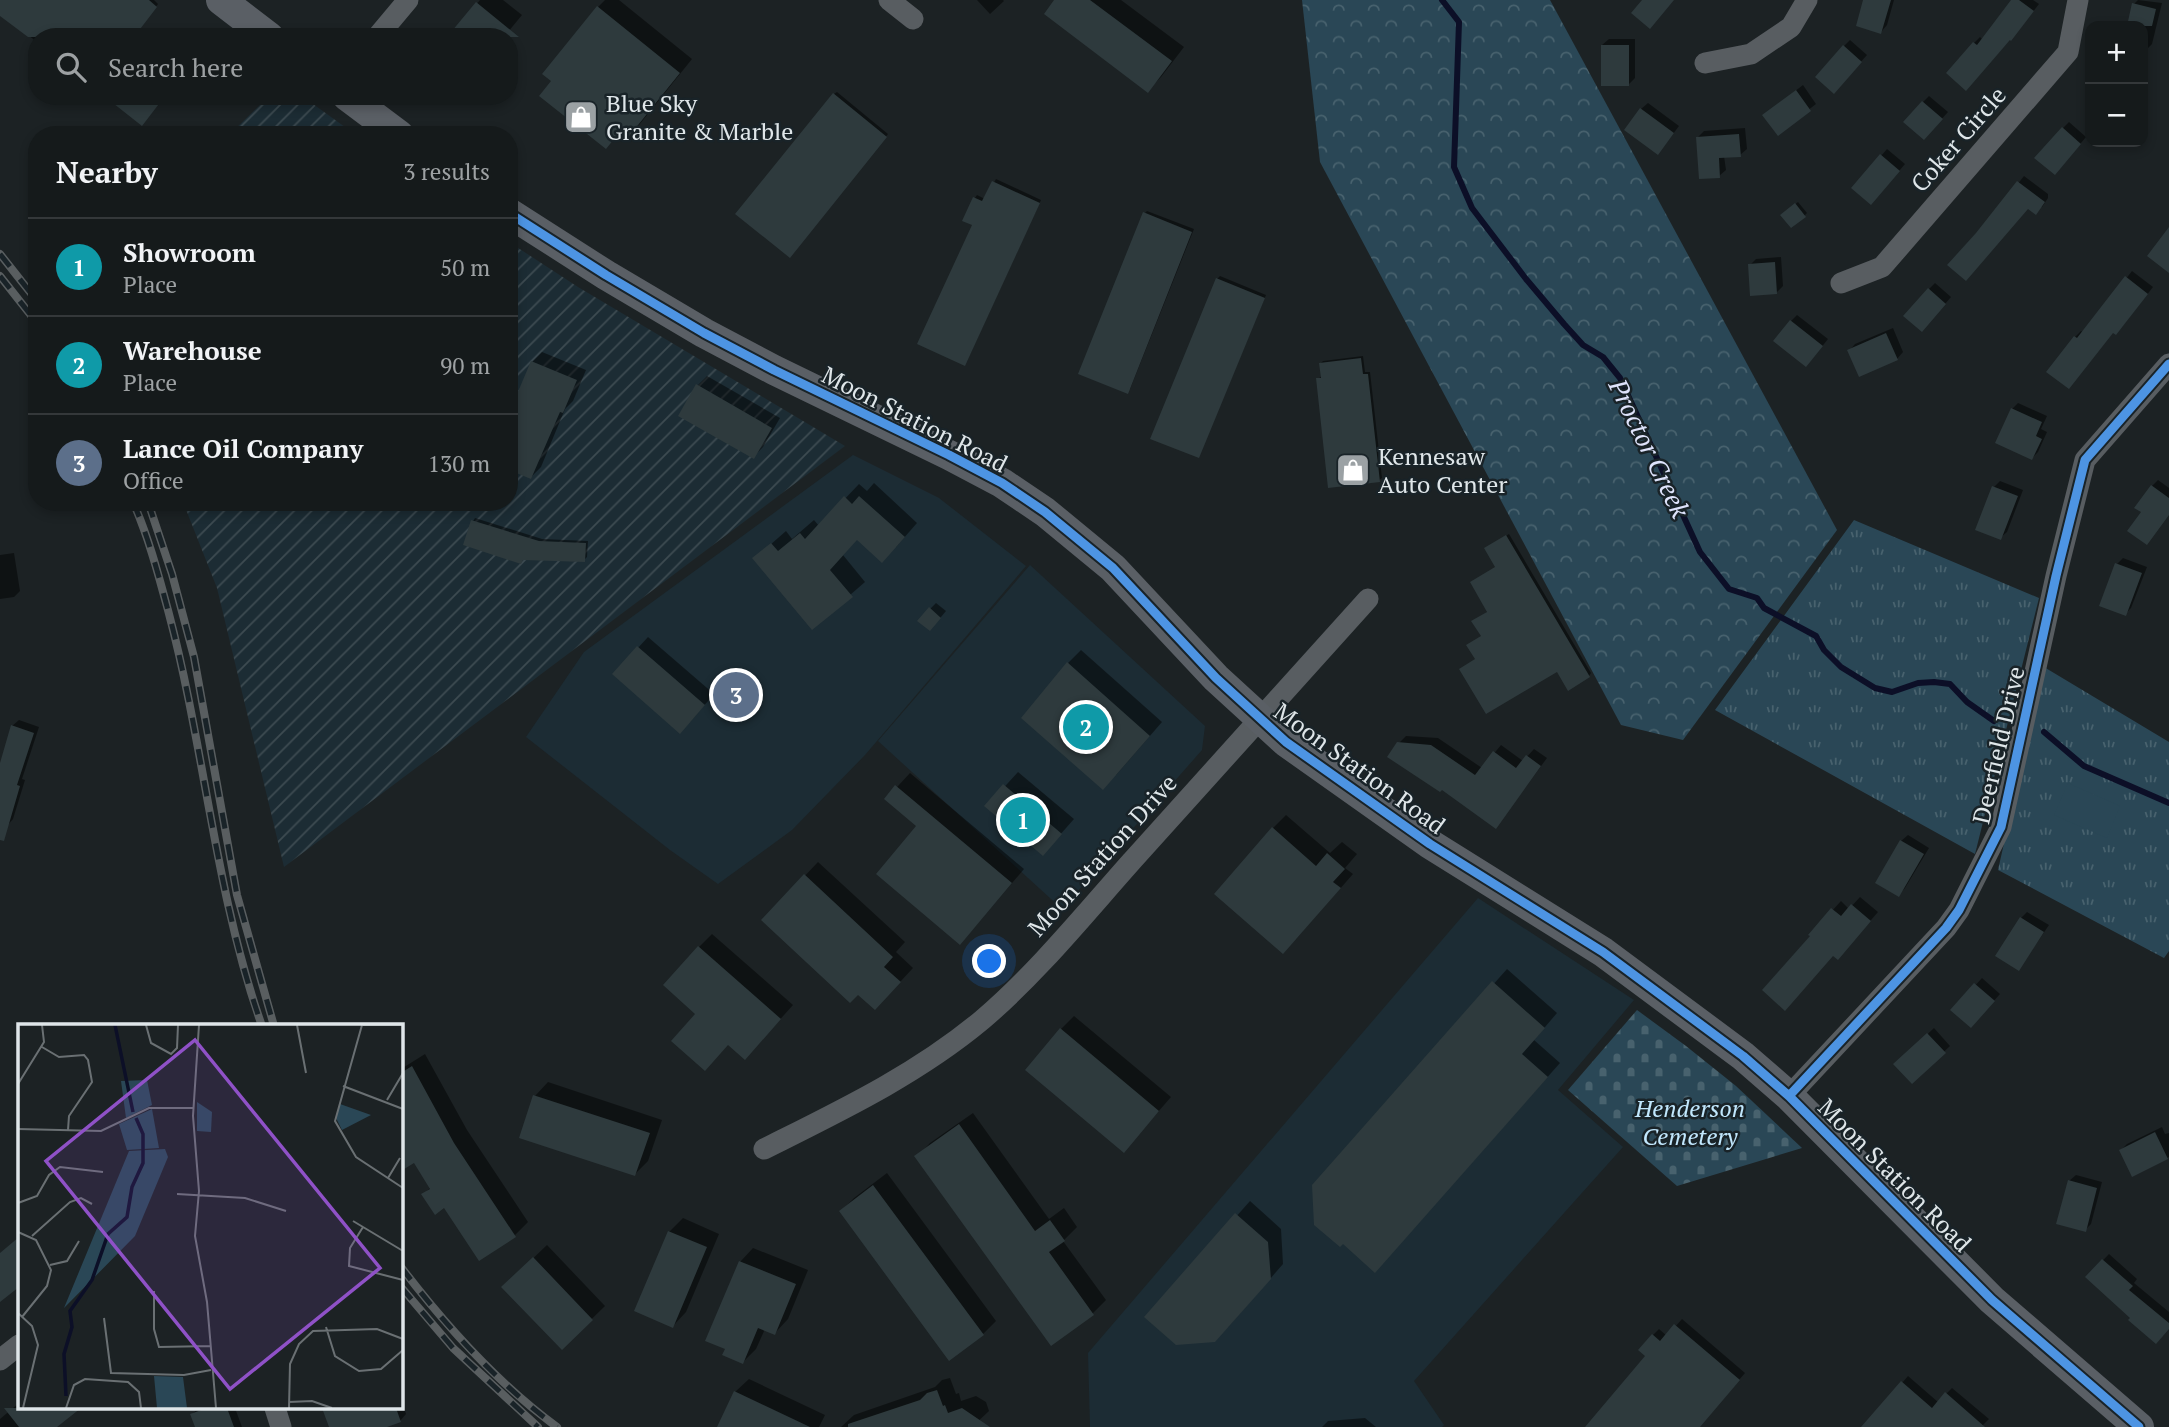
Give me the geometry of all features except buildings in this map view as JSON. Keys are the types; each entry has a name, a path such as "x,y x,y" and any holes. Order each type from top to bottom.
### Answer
{"street":[{"path":"221,0 257,28"},
{"path":"385,28 408,0"},
{"path":"889,0 914,19"},
{"path":"1705,64 1751,54 1791,27 1807,0"},
{"name":"Coker Circle","path":"1841,283 1882,267 2068,52 2078,0"},
{"path":"359,105 387,126"},
{"name":"Moon Station Road","path":"518,219 704,333 1024,496 1113,568 1216,678 1295,749 1421,838 1592,944 1647,982 1743,1056 1789,1096 1992,1300 2139,1427"},
{"name":"Deerfield Drive","path":"1789,1096 1946,928 1975,880 2001,827 2056,576 2085,460 2169,365"},
{"name":"Moon Station Drive","path":"764,1149 903,1077 981,1020 1055,949 1258,718 1368,599"},
{"path":"0,1360 18,1346"},
{"path":"276,1410 281,1427"}],"shaded area":[{"path":"260,105 314,105 344,126 238,126"},
{"path":"518,248 578,287 845,446 284,867 217,588 187,511 518,511"},
{"path":"853,455 939,498 1026,566 865,755 792,830 718,884 670,850 526,737 584,652"},
{"path":"1030,565 1205,726 1202,750 1062,909 878,741"},
{"path":"1478,898 1634,1000 1558,1090 1623,1147 1414,1381 1444,1425 1090,1427 1088,1353"}],"green space":[{"path":"1302,0 1550,0 1837,530 1683,740 1621,725 1320,162"},
{"path":"1854,520 2039,598 1975,854 1715,710"},
{"path":"2044,667 2169,742 2169,951 2164,958 1998,870"},
{"path":"2068,783 2120,806 2107,838 2054,815"},
{"name":"Henderson Cemetery","path":"1637,1010 1736,1086 1802,1148 1677,1186 1568,1090"}],"waterway":[{"name":"Proctor Creek","path":"1442,0 1459,22 1454,167 1472,208 1564,324 1583,345 1603,357 1620,378 1700,552 1729,589 1757,598 1764,608 1816,636 1824,650 1841,667 1875,688 1892,692 1918,683 1950,684 1967,702 1994,721"},
{"name":"Proctor Creek","path":"2044,732 2084,766 2169,803"}],"railway":[{"path":"0,254 28,290"},
{"path":"0,276 28,312"},
{"path":"136,511 169,614 192,717 221,873 246,976 261,1024"},
{"path":"151,511 172,574 194,657 237,895 273,1024"},
{"path":"402,1268 473,1353 514,1392 557,1427"},
{"path":"402,1288 453,1348 538,1427"}],"cycle path":[{"path":"518,219 704,333 949,455 1002,483 1045,512 1113,568 1216,678 1286,742 1430,844 1603,952 1743,1056 1789,1096 1992,1300 2139,1427"},
{"path":"1789,1096 1946,928 1959,910 2001,827 2056,576 2085,460 2169,364"}],"place":[{"name":"Blue Sky Granite & Marble","path":"581,117"},
{"name":"Kennesaw Auto Center","path":"1353,470"},
{"name":"Lance Oil Company","path":"736,695"},
{"name":"Warehouse","path":"1086,727"},
{"name":"Showroom","path":"1023,820"}]}
